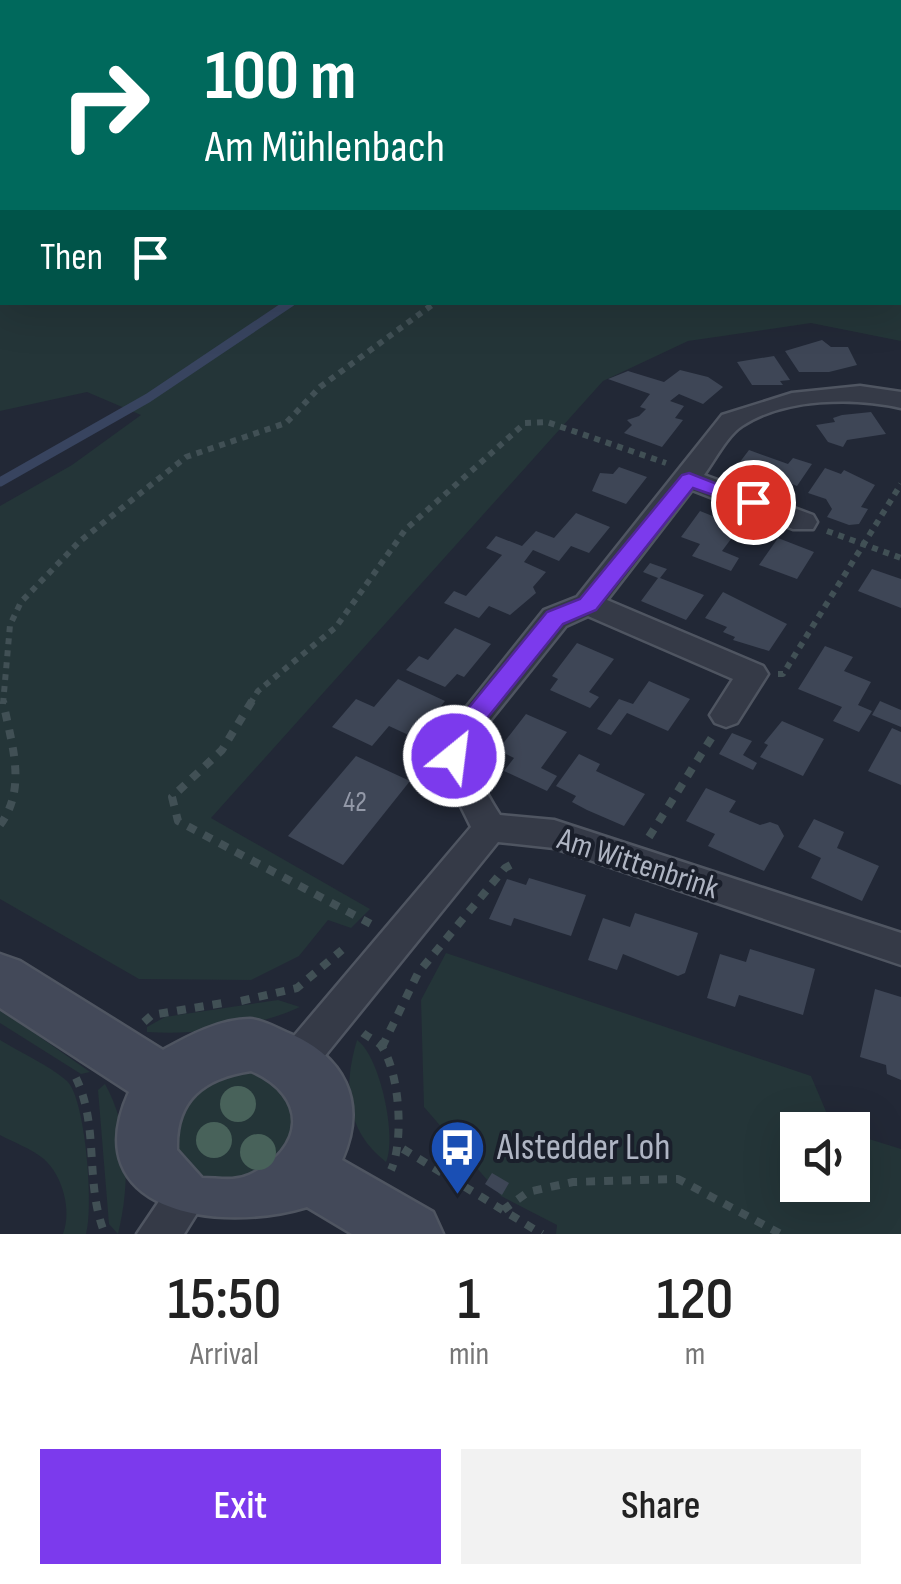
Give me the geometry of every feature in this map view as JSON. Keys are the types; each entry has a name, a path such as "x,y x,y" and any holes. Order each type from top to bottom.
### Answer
{"main road":[{"path":"0,978 165,1083"},
{"path":"253,1045 297,1061 314,1078 324,1101 327,1126 321,1150 308,1174 288,1194 249,1211 170,1218 162,1184 148,1161 145,1134 150,1108 165,1083 204,1053 228,1046 253,1045"},
{"path":"308,1174 410,1234"}],"street":[{"path":"297,1061 490,828 466,791 454,756 461,734 555,618 588,604 731,421 763,407 854,394 901,400"},
{"path":"689,479 803,522"},
{"path":"588,604 752,674 726,715"},
{"name":"Am Wittenbrink","path":"490,828 554,834 901,949"}],"path":[{"path":"0,825 9,813 18,758 3,703 8,638 21,602 118,508 186,457 286,423 320,387 432,305"},
{"path":"396,937 178,822 172,797 222,750 258,690 336,627 406,530 524,422 547,422 649,457 689,479"},
{"path":"752,674 783,674 901,484"},
{"path":"803,522 901,558"},
{"path":"633,862 726,715"},
{"path":"382,1046 390,1020 417,972 505,868 554,834"},
{"path":"60,1067 76,1076 92,1116 97,1203 105,1234"},
{"path":"403,1149 542,1234"},
{"path":"503,1210 528,1192 572,1182 678,1179 781,1234"}],"shaded area":[{"path":"0,305 901,305 901,341 811,323 688,341 603,381 211,818 370,909 351,928 328,920 299,956 251,980 139,979 0,899 0,506 72,465 141,415 87,392 0,411"},
{"path":"446,953 811,1076 826,1112 780,1112 780,1202 870,1202 870,1139 901,1149 901,1234 556,1234 557,1225 501,1196 424,1107 421,1000"},
{"path":"278,1000 300,1007 225,1028 147,1032 147,1027 165,1017"},
{"path":"0,1009 90,1072 81,1074 0,1023"},
{"path":"0,1040 60,1075 74,1092 87,1155 86,1234 63,1234 66,1205 51,1166 34,1152 0,1135"},
{"path":"357,1040 373,1062 384,1098 389,1135 386,1162 362,1136 351,1107 350,1074"},
{"path":"239,1070 274,1079 296,1105 296,1141 254,1181 214,1183 186,1167 177,1139 178,1123 191,1094 202,1083"},
{"path":"105,1084 119,1119 125,1157 125,1196 118,1234 109,1224 98,1090"}],"building":[{"path":"822,340 831,347 848,347 857,365 829,372 799,372 785,351"},
{"path":"774,356 790,380 780,381 783,385 752,385 737,362"},
{"path":"680,370 708,377 723,387 703,404 679,394 670,401 684,406 675,418 683,420 662,447 624,433 632,425 627,420 646,409 640,407 650,394 608,379 628,371 664,382"},
{"path":"871,412 886,434 847,440 843,447 828,442 816,425 835,422 833,418 842,415"},
{"path":"749,450 788,464 793,458 812,464 797,486 779,479 775,486 733,471"},
{"path":"619,467 647,477 626,504 592,491 600,473 613,474"},
{"path":"825,468 841,474 844,470 875,485 861,507 868,509 859,524 849,525 827,517 832,509 826,499 808,493"},
{"path":"700,511 740,527 722,551 739,558 731,571 692,556 700,544 681,537"},
{"path":"576,513 610,527 589,553 571,546 559,561 533,550 524,562 546,572 533,587 536,593 510,615 489,606 479,618 444,603 454,591 466,596 502,555 486,548 496,536 522,546 536,531 554,538"},
{"path":"778,538 814,552 797,579 759,565"},
{"path":"650,563 667,569 660,578 704,595 686,620 641,601 658,578 643,572"},
{"path":"872,569 901,579 901,608 858,591"},
{"path":"723,592 787,624 769,651 733,640 735,637 723,632 727,627 705,618"},
{"path":"455,628 491,644 464,677 457,674 445,687 406,670 419,656 428,660"},
{"path":"577,643 614,659 589,692 599,697 590,708 550,690 558,679 552,676"},
{"path":"825,646 853,657 844,671 871,682 858,705 872,711 859,732 833,721 842,707 798,689"},
{"path":"398,679 445,701 415,738 389,726 372,746 332,727 356,699 374,707"},
{"path":"649,681 690,699 668,731 627,713 611,735 597,729 619,699 633,704"},
{"path":"880,701 901,710 901,727 872,715"},
{"path":"526,714 567,732 541,768 557,776 547,791 504,771 514,758 498,750"},
{"path":"782,721 824,739 803,776 760,757 768,745 764,743"},
{"path":"892,728 901,732 901,785 868,771"},
{"path":"732,733 752,741 743,755 757,763 753,770 719,754"},
{"path":"579,754 600,764 596,771 645,794 624,826 572,802 576,796 556,786"},
{"path":"356,756 410,781 343,865 288,836"},
{"path":"706,788 736,801 729,812 760,825 778,825 784,836 764,871 708,846 715,834 686,821"},
{"path":"814,819 844,832 837,848 879,866 862,901 811,878 821,858 798,847"},
{"path":"529,878 586,895 571,936 514,918 511,926 489,919 507,879 526,885"},
{"path":"635,913 698,933 685,973 678,976 623,954 617,970 588,960 603,918 630,927"},
{"path":"750,949 815,969 803,1015 739,995 735,1007 707,998 720,954 746,962"},
{"path":"875,989 901,997 901,1080 887,1074 886,1065 860,1057"},
{"path":"492,1173 509,1183 502,1195 485,1184"}],"waterway":[{"path":"0,482 148,398 287,305"}],"place":[{"name":"Alstedder Loh","path":"458,1196"}],"route":[{"path":"454,756 461,734 555,618 588,604 689,479 753,502"}]}
